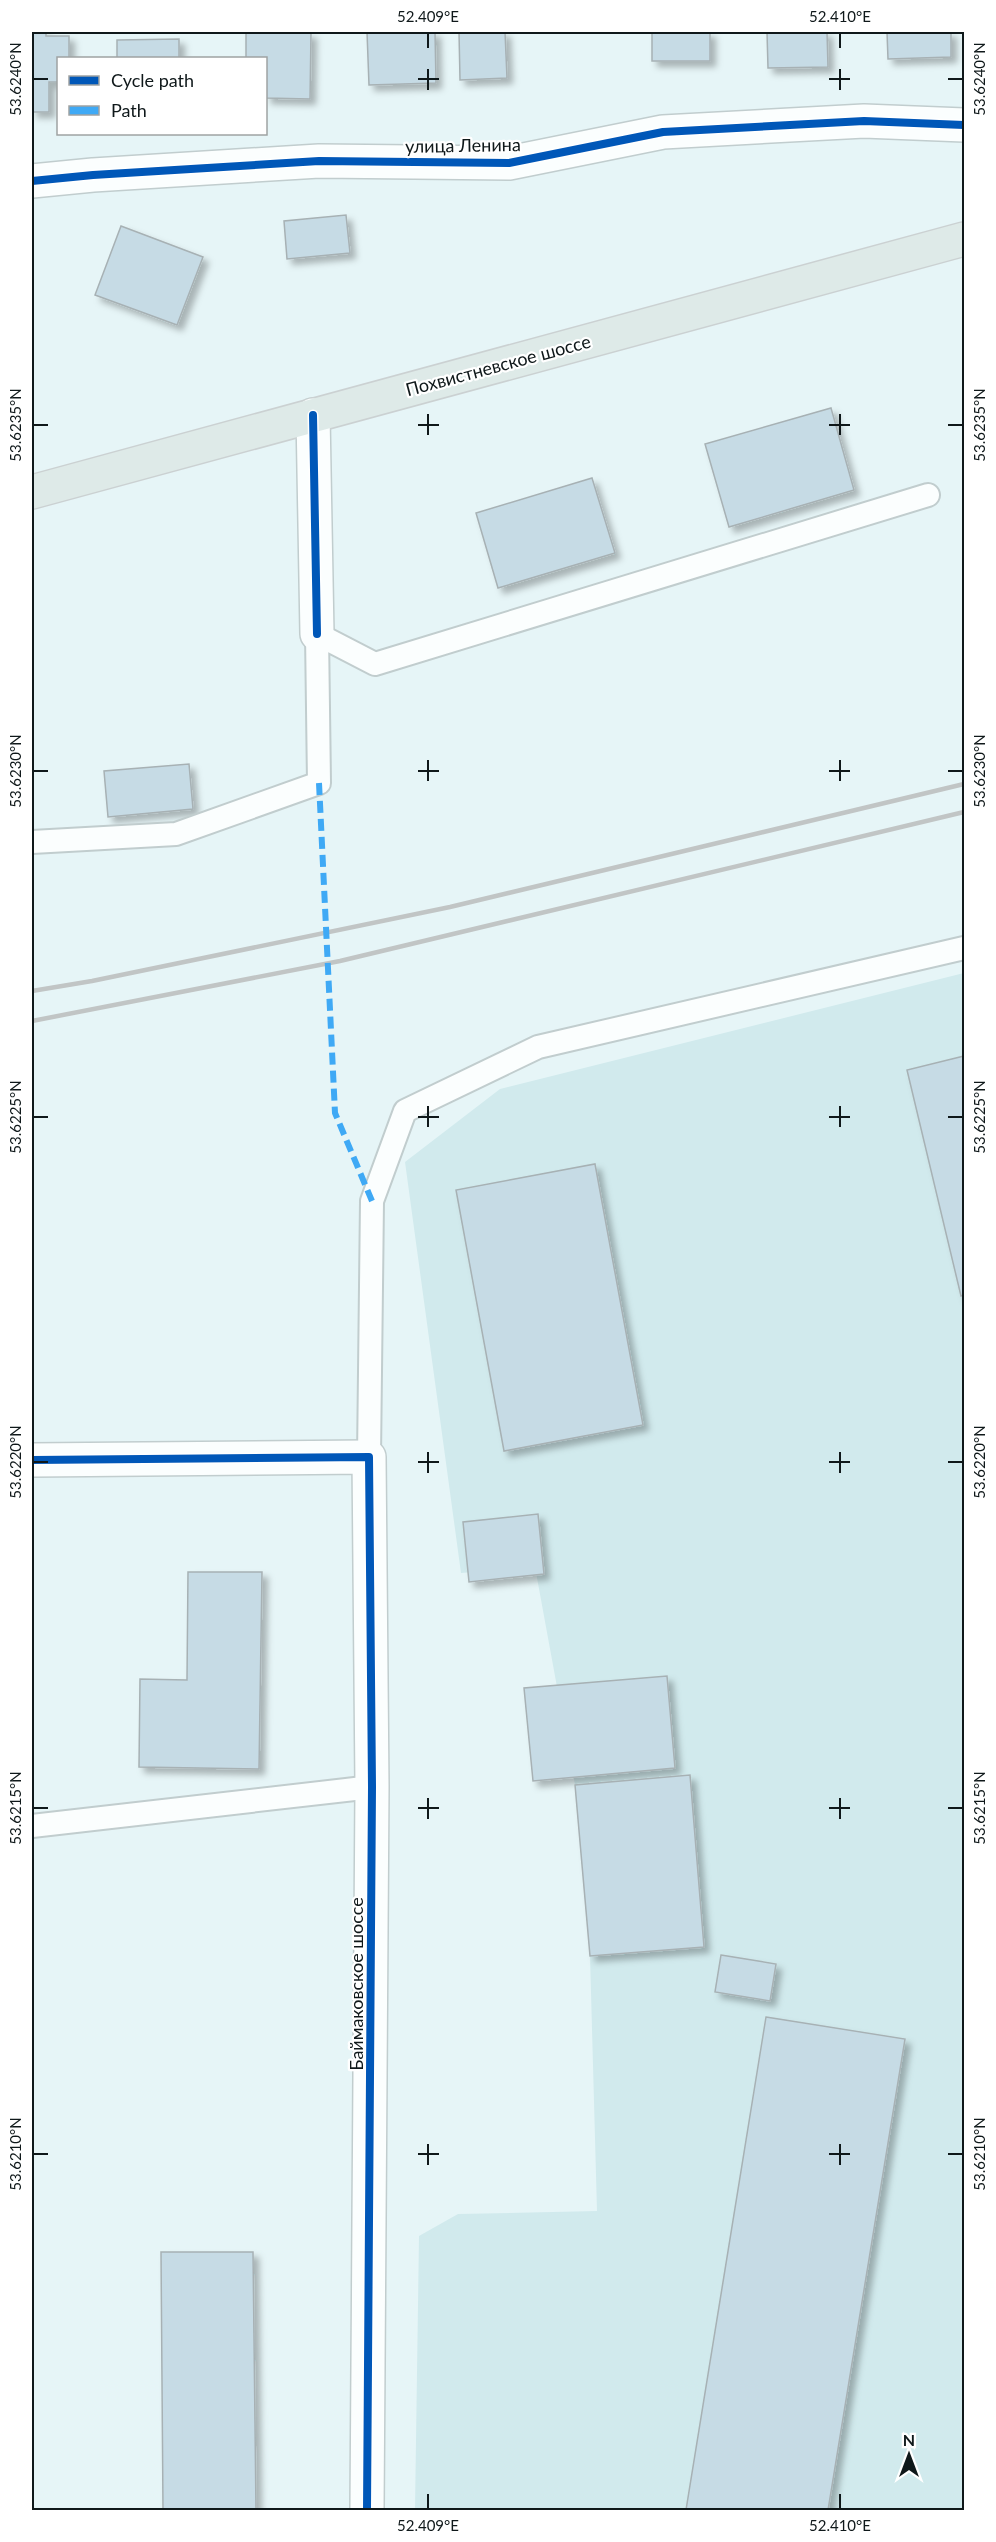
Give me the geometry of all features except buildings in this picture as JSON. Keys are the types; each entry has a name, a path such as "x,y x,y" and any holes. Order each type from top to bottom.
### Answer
{"main road":[{"name":"Похвистневское шоссе","path":"32,492 964,239"}],"street":[{"name":"улица Ленина","path":"32,181 319,161 509,163 663,132 864,121 964,124"},
{"path":"313,415 317,634"},
{"path":"32,1460 369,1457"},
{"name":"Баймаковское шоссе","path":"367,2511 372,1787 369,1457"}],"lane":[{"path":"32,842 176,834 319,783 317,634 375,664 928,495"},
{"path":"369,1457 372,1201 405,1111 538,1047 964,948"},
{"path":"32,1826 372,1787"}],"shaded area":[{"path":"964,973 964,2510 415,2510 419,2236 458,2214 597,2211 590,1956 575,1785 535,1567 461,1573 405,1162 500,1089"}],"railway":[{"path":"32,991 92,981 450,907 964,784"},
{"path":"32,1021 340,961 964,812"}],"marked path":[{"path":"319,783 335,1113 372,1201"}],"cycle path":[{"path":"32,181 319,161 509,163 663,132 864,121 964,125"},
{"path":"313,415 317,634"},
{"path":"32,1460 369,1457 372,1787 367,2510"}]}
